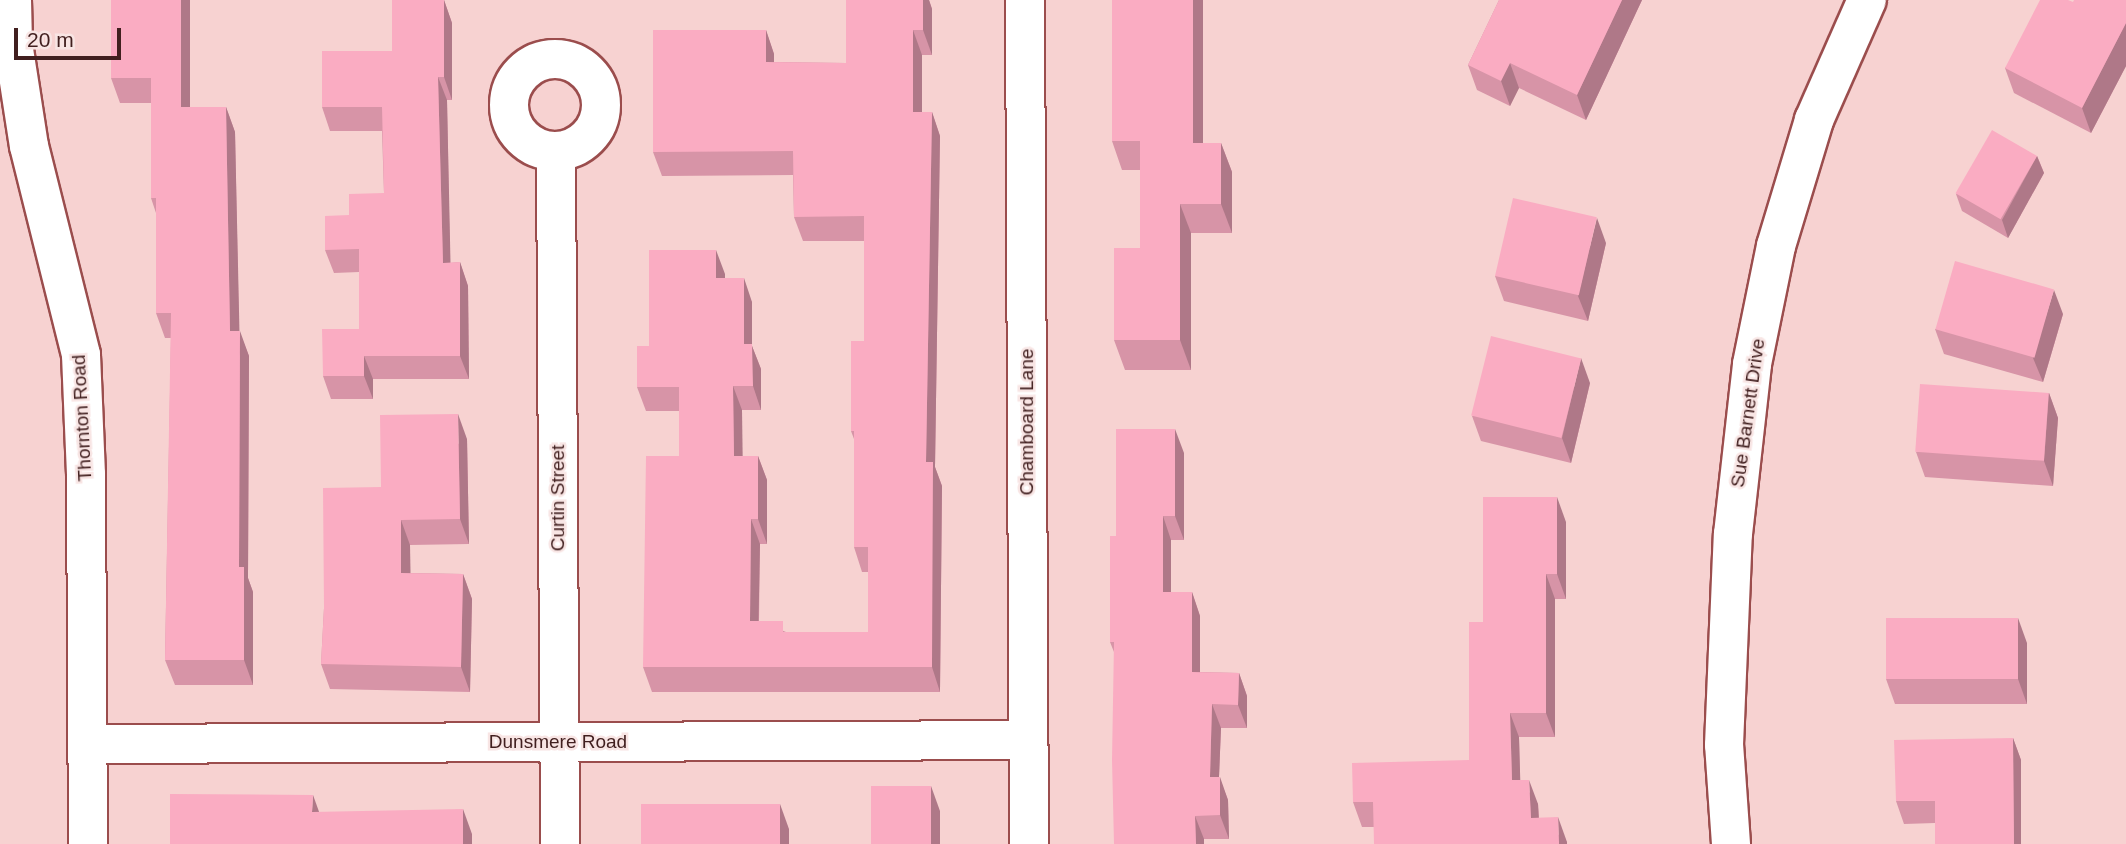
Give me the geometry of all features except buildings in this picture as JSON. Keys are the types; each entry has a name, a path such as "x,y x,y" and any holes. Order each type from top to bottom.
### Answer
{"street":[{"name":"Thornton Road","path":"12,0 13,43 29,146 81,355 86,475 88,844"},
{"name":"Chamboard Lane","path":"1025,0 1029,844"},
{"name":"Sue Barnett Drive","path":"1731,844 1724,745 1733,534 1752,364 1776,246 1814,120 1867,0"},
{"name":"Curtin Street","path":"556,152 559,844"},
{"name":"Dunsmere Road","path":"88,744 1028,740"}]}
